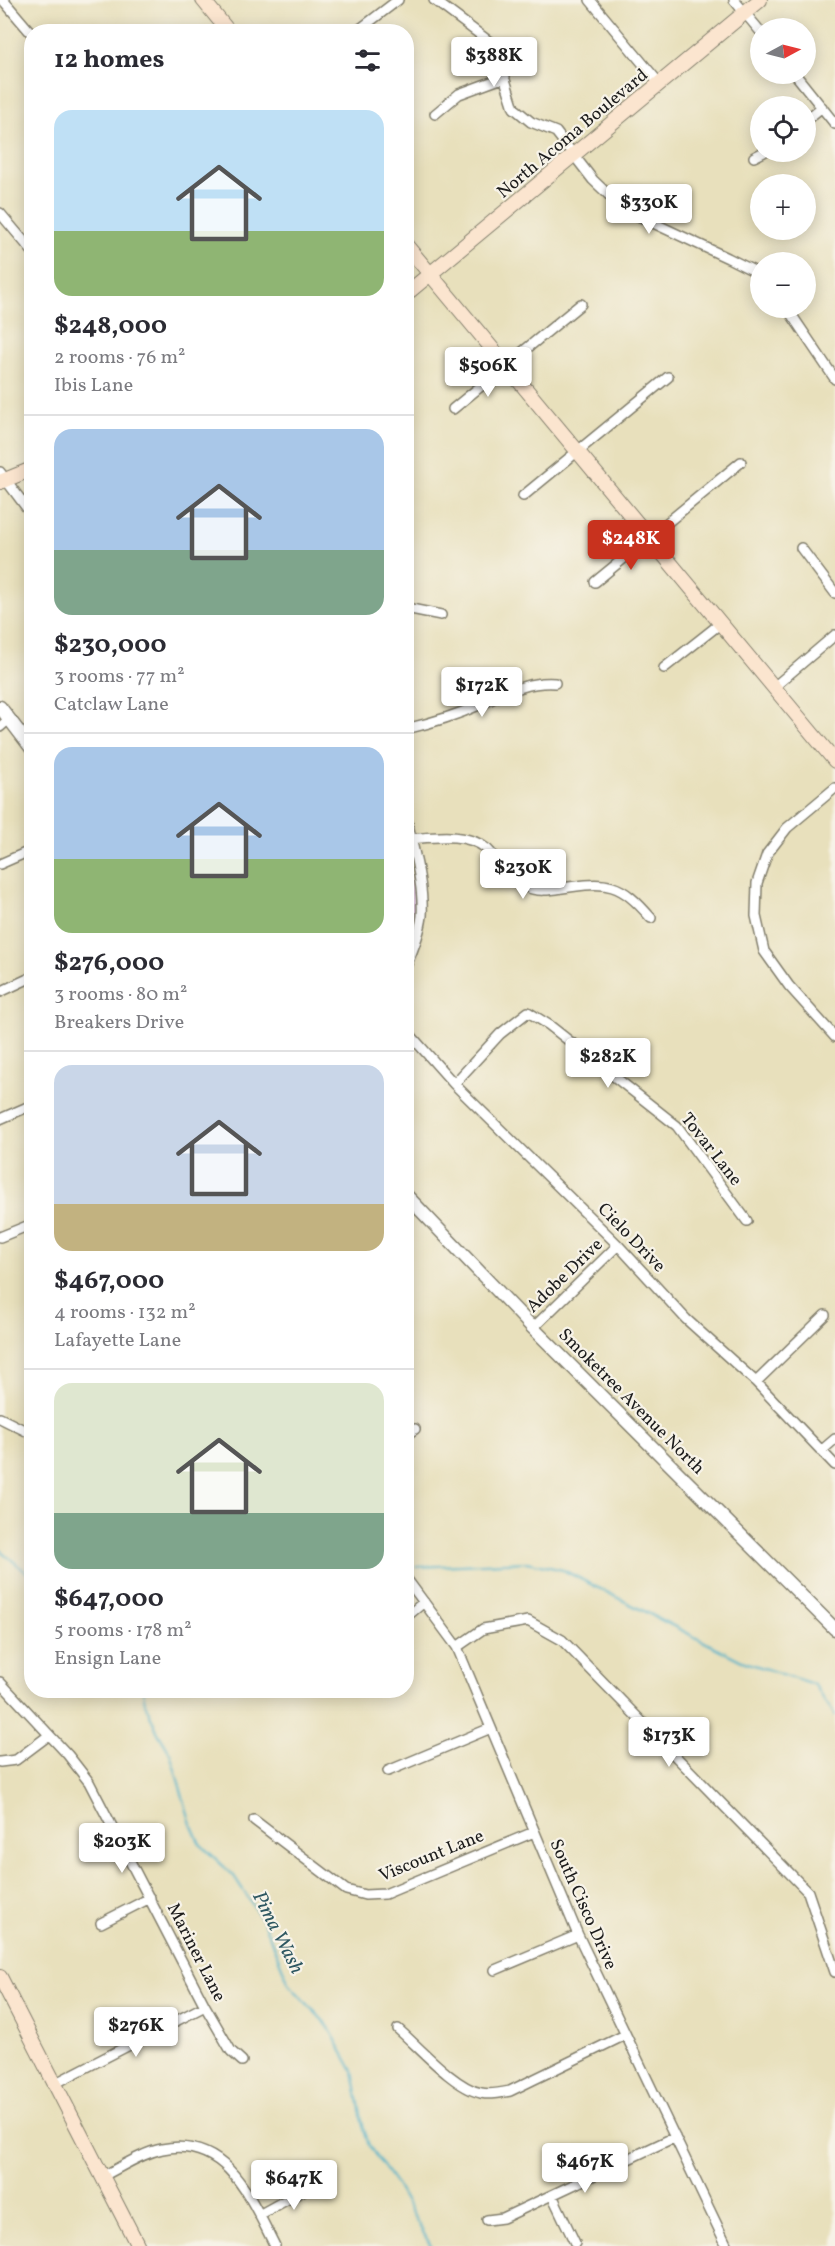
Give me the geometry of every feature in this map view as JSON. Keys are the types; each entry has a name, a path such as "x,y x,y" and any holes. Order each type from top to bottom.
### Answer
{"main road":[{"path":"203,0 222,24"},
{"name":"North Acoma Boulevard","path":"414,288 760,0"},
{"path":"414,254 835,761"},
{"path":"2,478 24,471"},
{"path":"1,1981 138,2246"}],"street":[{"path":"3,0 24,25"},
{"path":"367,24 398,0"},
{"path":"434,0 494,45 514,108 531,122 556,132 593,180 632,213 750,269"},
{"path":"590,0 659,83"},
{"path":"734,0 750,19"},
{"path":"435,114 459,94 505,77"},
{"path":"803,84 835,124"},
{"path":"816,112 822,107"},
{"path":"0,213 24,242"},
{"path":"453,409 581,304"},
{"path":"794,318 835,379"},
{"path":"523,496 668,377"},
{"path":"595,582 741,462"},
{"path":"2,478 24,505"},
{"path":"801,548 835,593"},
{"path":"414,610 441,615"},
{"path":"664,668 720,623"},
{"path":"774,687 835,635"},
{"path":"414,727 449,717 512,689 531,684 555,683"},
{"path":"0,707 4,723 24,742"},
{"path":"835,788 787,828 767,854 757,883 756,916 764,951 789,986 835,1036"},
{"path":"414,839 452,837 474,842 486,848 513,878 541,891 594,884 610,886 626,892 651,918"},
{"path":"0,864 24,854"},
{"path":"414,854 421,889 422,917 414,946"},
{"path":"0,992 24,981"},
{"name":"Tovar Lane","path":"454,1084 500,1034 528,1012 677,1126 747,1221"},
{"name":"Cielo Drive","path":"414,1039 454,1084 618,1245 686,1319 756,1382 835,1465"},
{"path":"0,1119 24,1108"},
{"name":"Smoketree Avenue North","path":"414,1203 533,1328 835,1629"},
{"path":"0,1237 24,1227"},
{"name":"Adobe Drive","path":"533,1328 618,1245"},
{"path":"756,1382 825,1315"},
{"path":"0,1418 24,1430"},
{"path":"821,1451 835,1439"},
{"name":"South Cisco Drive","path":"414,1589 457,1647 578,1935 727,2246"},
{"path":"414,1610 424,1602"},
{"path":"457,1647 483,1629 528,1621 561,1640 808,1892 835,1972"},
{"name":"Mariner Lane","path":"0,1682 68,1755 89,1782 206,2006 231,2050 242,2061"},
{"path":"388,1771 491,1728"},
{"path":"0,1762 16,1760 48,1736"},
{"name":"Viscount Lane","path":"254,1820 346,1890 365,1895 385,1894 534,1832"},
{"path":"101,1923 150,1898"},
{"path":"495,1970 578,1935"},
{"path":"54,2084 206,2006"},
{"path":"398,2029 457,2082 471,2090 495,2094 510,2091 625,2035"},
{"path":"487,2220 503,2218 675,2138"},
{"path":"103,2176 162,2149 188,2148 209,2155 225,2164 238,2180 274,2246"},
{"path":"259,2215 315,2184"},
{"path":"552,2195 575,2243"}],"waterway":[{"name":"Pima Wash","path":"0,1550 24,1570"},
{"path":"416,1567 527,1562 563,1570 742,1661 813,1684 835,1715"},
{"name":"Pima Wash","path":"144,1698 158,1733 170,1753 191,1824 200,1844 234,1876 263,1921 289,1984 328,2026 353,2071 369,2146 393,2180 431,2246"}]}
